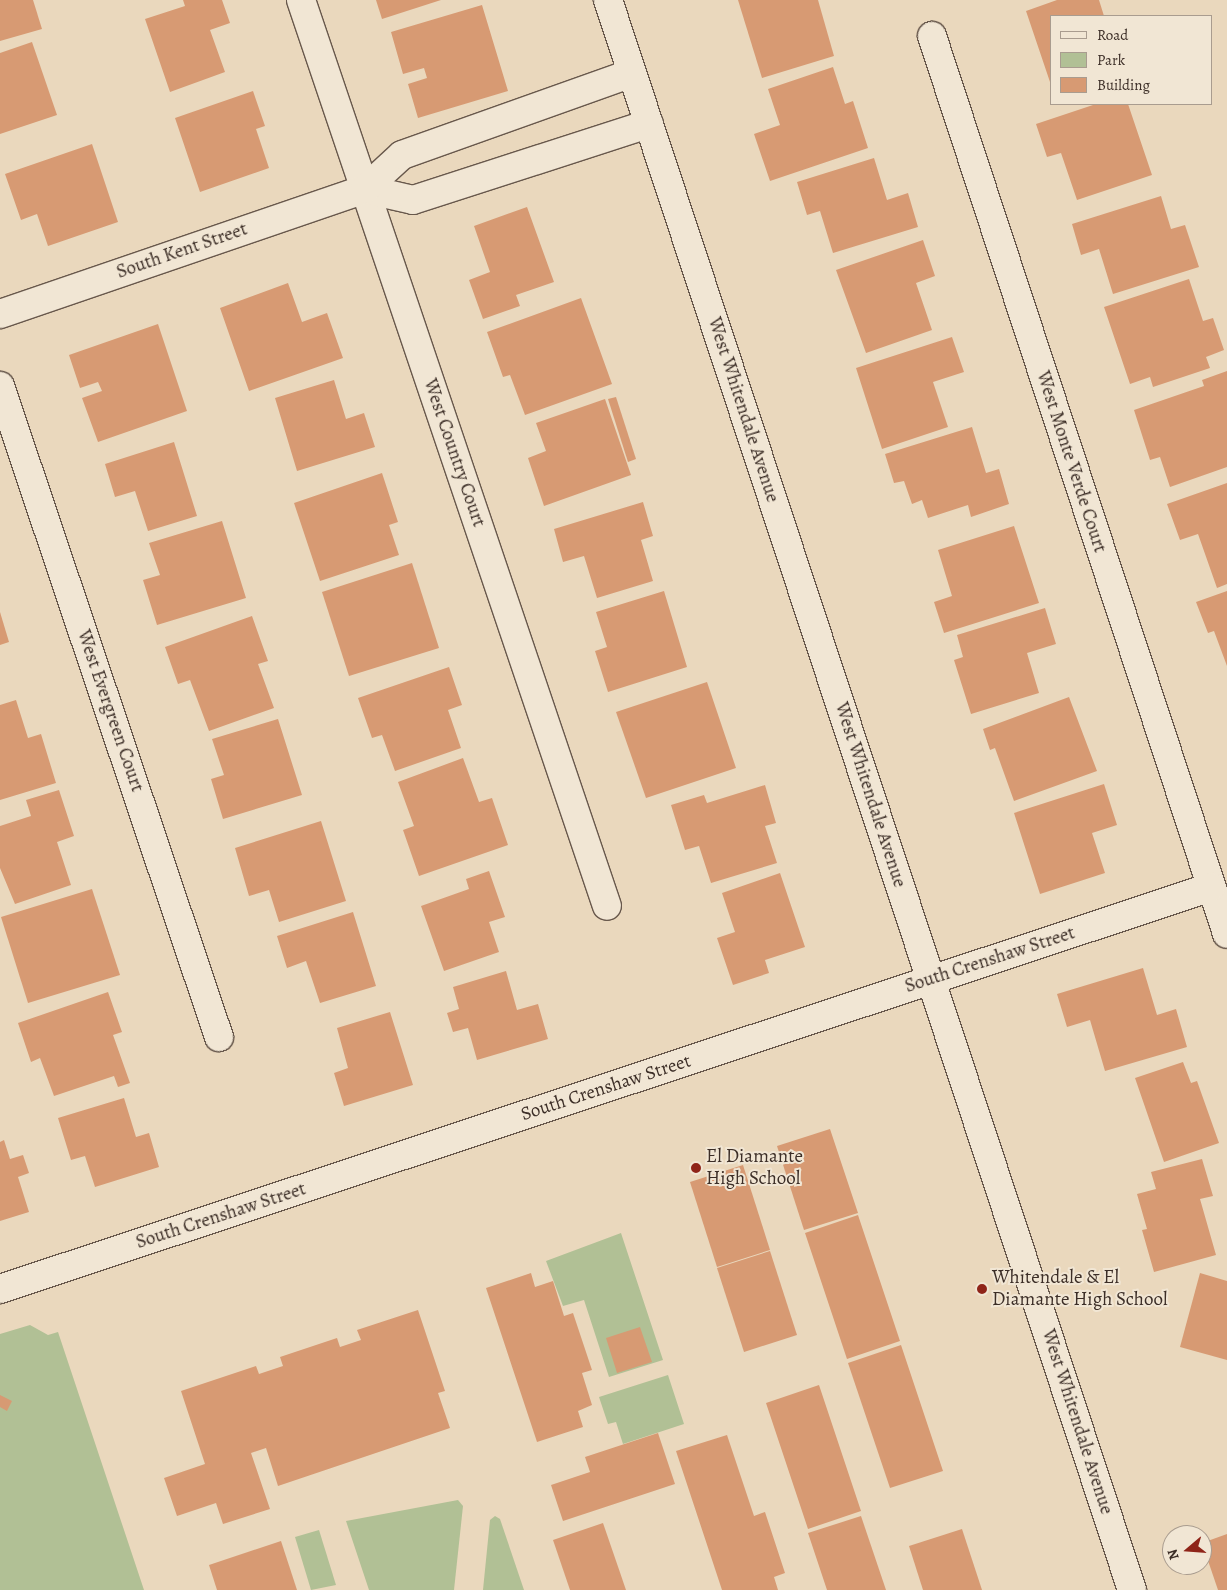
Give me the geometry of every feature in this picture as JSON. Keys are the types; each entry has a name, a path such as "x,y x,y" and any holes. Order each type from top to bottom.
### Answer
{"street":[{"name":"West Country Court","path":"301,0 606,906"},
{"name":"West Whitendale Avenue","path":"608,0 1132,1590"},
{"name":"West Monte Verde Court","path":"932,36 1227,934"},
{"name":"South Kent Street","path":"0,314 365,189 402,155 632,73"},
{"path":"365,189 413,200 649,124"},
{"name":"West Evergreen Court","path":"0,386 220,1037"},
{"name":"South Crenshaw Street","path":"0,1290 1211,887"}],"green space":[{"path":"621,1233 663,1360 609,1377 584,1300 563,1306 546,1261"},
{"path":"30,1325 48,1335 58,1332 144,1590 0,1590 0,1334"},
{"path":"668,1375 684,1424 623,1444 616,1422 608,1424 599,1397"},
{"path":"458,1500 463,1506 454,1590 369,1590 346,1521"},
{"path":"495,1516 500,1519 524,1590 483,1590 490,1520"},
{"path":"319,1530 336,1585 311,1590 295,1537"}],"building":[{"path":"0,0 33,0 42,29 0,41"},
{"path":"183,0 222,0 230,23 210,30 225,72 170,92 145,19 185,6"},
{"path":"376,0 441,0 382,19"},
{"path":"738,0 818,0 834,56 762,78"},
{"path":"1057,0 1099,0 1104,15 1050,15 1050,82 1026,11"},
{"path":"482,5 508,91 418,118 408,84 427,78 424,68 403,74 391,32"},
{"path":"32,42 57,115 0,134 0,53"},
{"path":"833,67 845,104 853,101 868,148 770,181 754,134 780,125 768,89"},
{"path":"253,91 265,126 256,129 269,168 200,192 175,118"},
{"path":"1093,105 1128,105 1152,175 1077,200 1061,153 1047,157 1036,124"},
{"path":"92,144 118,222 48,246 37,214 21,220 5,174"},
{"path":"874,158 887,200 908,193 918,227 833,253 820,211 807,215 797,182"},
{"path":"1161,196 1171,229 1185,225 1199,267 1113,294 1099,249 1081,255 1072,224"},
{"path":"527,207 554,282 516,295 520,306 483,319 469,280 490,272 474,226"},
{"path":"923,240 935,276 916,283 932,330 866,353 836,270"},
{"path":"1189,279 1203,321 1213,318 1224,350 1206,357 1210,368 1153,387 1150,377 1130,384 1104,307"},
{"path":"288,283 302,322 327,313 343,358 249,391 220,308"},
{"path":"581,298 612,384 525,415 510,375 503,377 487,332"},
{"path":"158,324 187,411 98,442 82,398 102,391 98,382 80,388 69,355"},
{"path":"952,337 964,372 933,382 948,427 882,449 856,368"},
{"path":"1227,371 1227,467 1170,487 1160,457 1150,460 1134,410 1204,386 1202,380"},
{"path":"334,380 346,419 364,413 375,447 297,471 275,398"},
{"path":"616,397 636,459 628,462 608,399"},
{"path":"605,399 631,475 544,506 528,458 546,451 536,423"},
{"path":"972,427 986,473 999,469 1009,504 971,517 968,505 928,518 922,500 912,504 904,481 894,483 885,454"},
{"path":"174,442 197,516 148,531 135,491 115,497 105,464"},
{"path":"382,473 398,522 389,525 399,555 320,581 294,503"},
{"path":"1227,483 1227,584 1217,588 1198,534 1180,540 1167,504"},
{"path":"643,502 653,536 641,540 653,581 597,598 584,556 563,562 554,529"},
{"path":"222,521 246,598 157,625 143,580 160,575 149,543"},
{"path":"1014,526 1039,603 944,633 934,602 952,596 938,550"},
{"path":"412,563 439,648 349,676 322,592"},
{"path":"664,591 687,667 608,692 595,651 607,647 596,612"},
{"path":"1227,591 1227,666 1214,631 1208,633 1196,602"},
{"path":"1045,608 1056,644 1027,653 1039,693 971,714 954,660 963,657 957,635"},
{"path":"0,612 9,642 0,645"},
{"path":"252,616 268,661 258,664 274,708 209,731 190,680 178,684 165,647"},
{"path":"449,667 462,705 448,710 461,748 395,771 382,735 372,738 358,698"},
{"path":"707,682 736,768 646,798 616,712"},
{"path":"1069,697 1097,771 1014,801 995,748 990,750 983,729"},
{"path":"16,700 28,738 41,734 56,783 0,800 0,705"},
{"path":"278,719 302,795 223,819 211,779 224,775 212,739"},
{"path":"463,758 479,802 492,798 508,845 419,876 403,830 414,826 398,782"},
{"path":"1104,784 1117,825 1092,833 1105,873 1040,894 1014,813"},
{"path":"765,785 776,823 765,826 777,863 711,883 699,846 685,850 671,805 704,795 707,803"},
{"path":"59,790 74,836 57,842 71,885 15,904 0,868 0,826 31,816 26,800"},
{"path":"321,821 346,901 279,922 269,890 249,896 235,848"},
{"path":"489,871 505,917 489,922 499,952 444,971 421,906 469,889 466,879"},
{"path":"780,873 805,947 765,960 769,973 733,985 717,938 735,932 722,893"},
{"path":"92,889 120,975 28,1003 1,917"},
{"path":"353,912 376,986 320,1003 306,961 287,968 277,936"},
{"path":"1143,968 1157,1015 1176,1009 1187,1047 1105,1071 1090,1020 1067,1027 1057,994"},
{"path":"506,971 517,1010 538,1004 548,1039 477,1060 468,1028 453,1032 447,1013 459,1009 453,987"},
{"path":"108,992 122,1032 113,1035 130,1083 118,1087 114,1076 54,1096 40,1058 31,1062 18,1023"},
{"path":"390,1012 413,1085 344,1106 334,1073 348,1068 337,1028"},
{"path":"1183,1062 1191,1083 1197,1081 1219,1143 1164,1162 1135,1078"},
{"path":"124,1098 136,1137 149,1133 159,1167 95,1187 85,1156 71,1160 58,1118"},
{"path":"830,1129 858,1213 804,1230 777,1146"},
{"path":"4,1140 10,1159 23,1155 29,1173 18,1177 29,1212 0,1221 0,1142"},
{"path":"1202,1159 1213,1196 1200,1199 1216,1255 1154,1272 1142,1230 1147,1229 1137,1194 1156,1189 1151,1172"},
{"path":"743,1165 770,1250 717,1267 690,1182"},
{"path":"858,1215 900,1341 847,1359 805,1233"},
{"path":"770,1251 797,1335 744,1352 717,1268"},
{"path":"531,1273 535,1287 553,1281 564,1316 573,1313 592,1370 582,1373 592,1405 578,1411 583,1427 537,1442 486,1288"},
{"path":"1200,1273 1227,1281 1227,1360 1180,1347"},
{"path":"418,1310 445,1391 438,1393 450,1428 278,1486 266,1448 251,1453 270,1509 223,1524 216,1503 177,1516 164,1478 205,1464 181,1391 256,1366 259,1374 283,1366 280,1357 337,1338 340,1347 361,1340 357,1330"},
{"path":"640,1327 652,1362 617,1373 606,1338"},
{"path":"901,1345 943,1471 890,1488 848,1363"},
{"path":"819,1385 861,1511 808,1529 766,1403"},
{"path":"0,1395 12,1401 7,1411 0,1407"},
{"path":"658,1433 675,1484 563,1521 551,1485 590,1472 585,1457"},
{"path":"727,1435 754,1516 765,1512 785,1573 774,1577 778,1590 722,1590 676,1451"},
{"path":"861,1516 886,1590 827,1590 808,1533"},
{"path":"603,1523 626,1590 570,1590 553,1540"},
{"path":"962,1529 982,1590 923,1590 909,1546"},
{"path":"1227,1534 1227,1590 1218,1590 1212,1572 1212,1539"},
{"path":"281,1541 297,1590 217,1590 209,1565"}],"place":[{"name":"El Diamante High School","path":"696,1168"},
{"name":"Whitendale & El Diamante High School","path":"982,1289"}]}
